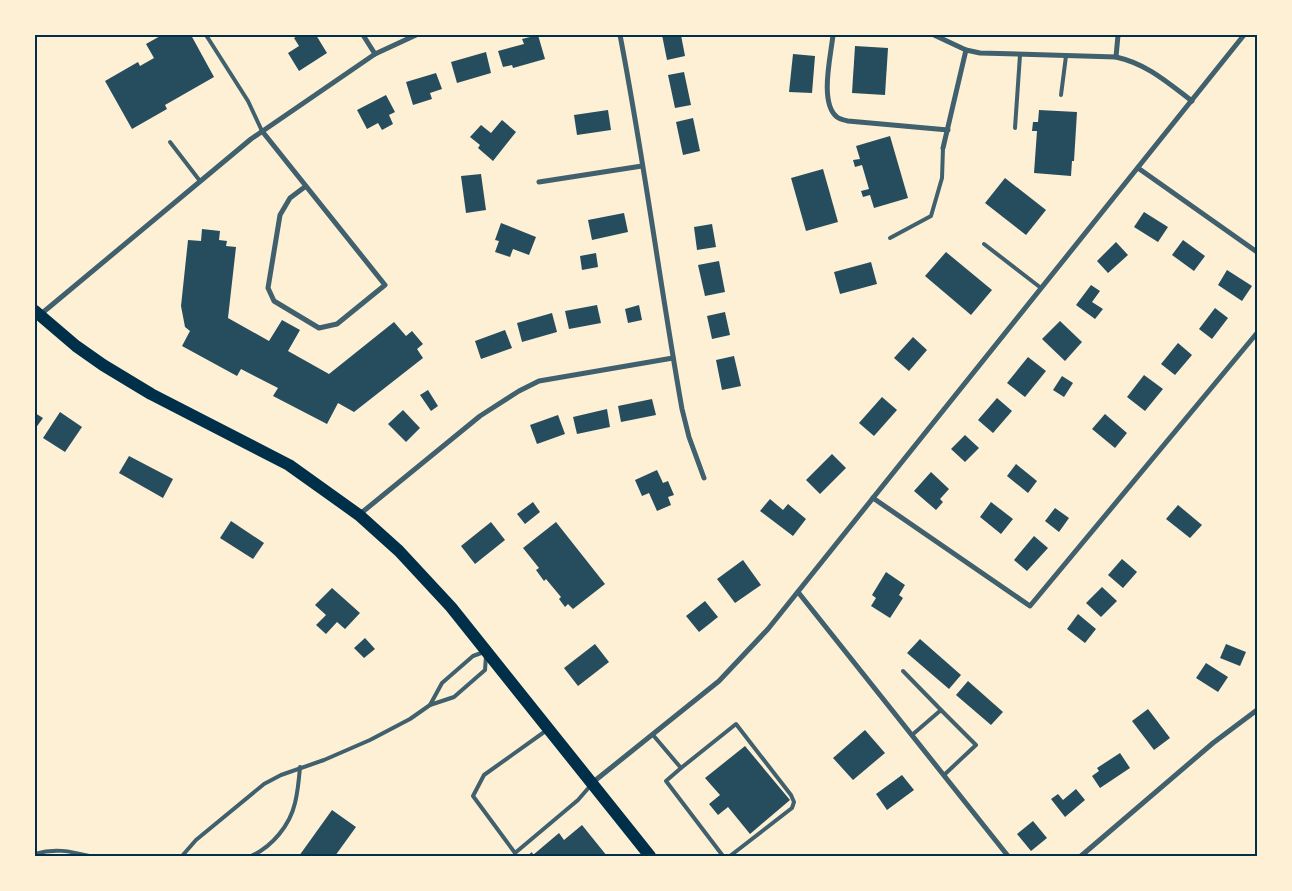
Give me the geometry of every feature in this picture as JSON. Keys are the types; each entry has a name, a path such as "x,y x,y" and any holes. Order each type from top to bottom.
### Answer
{"main road":[{"path":"37,313 103,365 191,416 247,442 288,465 359,515 409,560 451,607 650,856"}],"street":[{"path":"363,35 375,54"},
{"path":"37,313 262,131 375,54 416,35"},
{"path":"620,35 633,100 682,409 689,437 704,478"},
{"path":"833,35 826,97 830,109 837,117 848,121 948,130"},
{"path":"934,35 966,50 980,52 1020,55 1116,57 1132,60 1145,66 1192,101"},
{"path":"1116,57 1118,35"},
{"path":"592,783 725,676 768,629 1244,35"},
{"path":"943,148 966,50"},
{"path":"262,131 306,186 385,285 336,324 319,328 274,301 268,288 280,215 290,198 306,186"},
{"path":"538,182 642,166"},
{"path":"1138,168 1257,252"},
{"path":"873,498 1030,606 1257,333"},
{"path":"359,515 480,416 518,391 539,381 673,358"},
{"path":"798,592 1008,856"},
{"path":"1080,856 1213,743 1257,710"}],"lane":[{"path":"206,35 248,101 262,131"},
{"path":"1015,128 1020,55"},
{"path":"1061,95 1066,56"},
{"path":"170,142 200,181"},
{"path":"890,238 931,216 942,178 943,148"},
{"path":"984,244 1041,288"},
{"path":"182,856 196,840 264,784 300,767 324,760 370,740 410,719 430,705 454,697 485,670 487,652 473,656 442,683 430,705"},
{"path":"903,671 976,745 944,775"},
{"path":"912,735 941,710"},
{"path":"723,856 666,781 736,724 791,795 794,802 792,808 730,856"},
{"path":"549,729 484,775 473,796 515,853 578,800 592,783"},
{"path":"653,735 681,768"},
{"path":"251,856 272,843 292,814 296,802 300,767"},
{"path":"35,854 48,850 68,850 89,856"}],"building":[{"path":"162,35 191,35 214,77 165,105 167,109 132,129 105,81 138,62 140,66 154,58 146,44"},
{"path":"299,35 316,35 327,53 299,71 288,53 299,46 294,38"},
{"path":"538,35 545,59 513,68 512,65 503,67 498,51 524,44 522,39"},
{"path":"662,35 681,35 685,56 667,60"},
{"path":"855,46 888,48 885,95 852,93"},
{"path":"486,52 491,73 457,83 451,62"},
{"path":"793,54 815,56 812,93 789,92"},
{"path":"684,72 691,105 675,108 668,75"},
{"path":"436,73 442,89 430,93 432,99 413,105 406,82"},
{"path":"386,95 395,112 389,115 393,124 382,130 378,123 367,129 357,110"},
{"path":"608,110 611,130 577,135 574,115"},
{"path":"1039,110 1077,112 1074,161 1072,161 1071,176 1034,173 1037,131 1032,131 1033,122 1038,122"},
{"path":"693,118 700,151 683,155 676,122"},
{"path":"502,120 516,132 493,161 478,148 480,145 470,137 481,125 491,133"},
{"path":"890,136 908,198 874,208 870,195 863,197 861,191 869,189 862,165 855,167 853,160 860,159 856,146"},
{"path":"823,169 838,222 806,231 791,178"},
{"path":"481,174 486,210 466,213 461,176"},
{"path":"1005,178 1046,210 1026,235 985,203"},
{"path":"1144,212 1168,227 1158,242 1134,227"},
{"path":"624,213 628,232 592,240 588,220"},
{"path":"501,223 536,237 529,255 513,249 510,257 495,252 499,241 495,240"},
{"path":"712,224 716,247 697,250 694,227"},
{"path":"202,229 220,231 219,240 227,241 226,246 236,247 228,318 269,341 282,320 300,330 288,351 329,374 394,322 406,336 412,331 423,344 417,349 423,358 354,412 338,403 327,424 273,396 278,388 241,369 237,376 182,346 190,331 185,327 181,306 188,240 201,241"},
{"path":"1183,240 1205,256 1194,271 1172,255"},
{"path":"1116,242 1128,255 1108,273 1097,261"},
{"path":"946,252 992,290 971,315 925,276"},
{"path":"596,253 598,267 582,270 580,256"},
{"path":"719,261 725,292 705,296 698,265"},
{"path":"871,262 877,284 840,294 834,272"},
{"path":"1227,270 1252,286 1242,301 1218,285"},
{"path":"1091,285 1100,291 1092,302 1103,309 1095,319 1076,305"},
{"path":"597,305 601,323 569,329 565,311"},
{"path":"639,305 642,320 628,323 625,309"},
{"path":"1215,308 1228,318 1212,339 1199,329"},
{"path":"725,312 730,335 712,339 707,316"},
{"path":"552,313 557,332 522,342 517,323"},
{"path":"1060,321 1082,342 1065,361 1042,339"},
{"path":"505,330 512,348 481,359 475,341"},
{"path":"913,337 927,350 909,371 894,358"},
{"path":"1178,343 1192,355 1175,375 1161,364"},
{"path":"734,356 741,386 722,390 716,360"},
{"path":"1028,357 1046,371 1025,397 1007,383"},
{"path":"1144,375 1163,389 1145,411 1127,397"},
{"path":"1062,376 1073,383 1064,397 1053,390"},
{"path":"428,390 438,406 431,411 420,395"},
{"path":"882,397 897,410 874,436 859,423"},
{"path":"997,398 1012,411 993,433 978,420"},
{"path":"652,399 656,415 621,422 618,406"},
{"path":"607,409 610,427 577,434 573,417"},
{"path":"403,410 420,428 406,442 388,424"},
{"path":"60,412 82,427 65,452 43,438"},
{"path":"35,413 43,418 35,429"},
{"path":"1105,414 1127,433 1115,448 1092,429"},
{"path":"558,415 565,434 537,444 530,425"},
{"path":"965,435 979,448 965,462 951,449"},
{"path":"832,454 846,468 820,494 806,480"},
{"path":"129,456 173,479 163,498 119,473"},
{"path":"1016,464 1037,481 1028,493 1007,476"},
{"path":"657,470 663,483 668,481 674,495 668,497 671,505 657,511 649,493 642,496 635,480"},
{"path":"931,472 949,489 940,499 943,502 936,510 914,491"},
{"path":"770,499 783,510 788,504 806,519 793,536 760,511"},
{"path":"533,502 540,512 525,524 517,514"},
{"path":"991,502 1013,519 1001,534 980,517"},
{"path":"1178,505 1202,525 1190,538 1166,519"},
{"path":"1055,508 1069,518 1059,532 1045,521"},
{"path":"231,521 264,543 253,559 220,538"},
{"path":"491,522 505,540 475,564 461,546"},
{"path":"556,522 605,584 573,609 568,604 565,607 559,599 561,597 546,579 544,581 536,570 539,568 523,548"},
{"path":"1034,536 1048,548 1027,571 1014,560"},
{"path":"1122,559 1137,572 1123,588 1108,575"},
{"path":"743,560 761,585 735,603 717,579"},
{"path":"886,572 905,585 899,595 903,598 890,618 871,606 876,598 872,595"},
{"path":"1102,587 1117,601 1101,617 1086,603"},
{"path":"332,588 360,613 345,629 337,622 326,634 316,625 326,615 315,605"},
{"path":"705,601 718,617 699,632 686,616"},
{"path":"1078,614 1096,629 1085,643 1067,629"},
{"path":"365,638 375,649 364,658 354,648"},
{"path":"920,639 961,675 949,689 907,653"},
{"path":"595,644 609,662 578,686 564,668"},
{"path":"1226,644 1246,652 1240,666 1220,658"},
{"path":"1206,663 1228,677 1218,692 1196,678"},
{"path":"968,681 1003,712 991,725 956,695"},
{"path":"1148,709 1170,738 1154,750 1132,721"},
{"path":"865,730 885,753 853,780 833,758"},
{"path":"745,746 790,800 750,834 728,807 718,815 709,804 720,795 705,778"},
{"path":"1120,753 1130,768 1100,788 1092,776 1099,771 1097,768"},
{"path":"902,775 914,790 887,810 876,794"},
{"path":"1076,789 1085,800 1065,817 1051,799 1058,794 1063,800"},
{"path":"332,810 356,827 335,856 299,856"},
{"path":"1033,821 1047,838 1031,851 1017,834"},
{"path":"582,825 607,856 527,856 532,852 533,855 559,833 564,840"}]}
